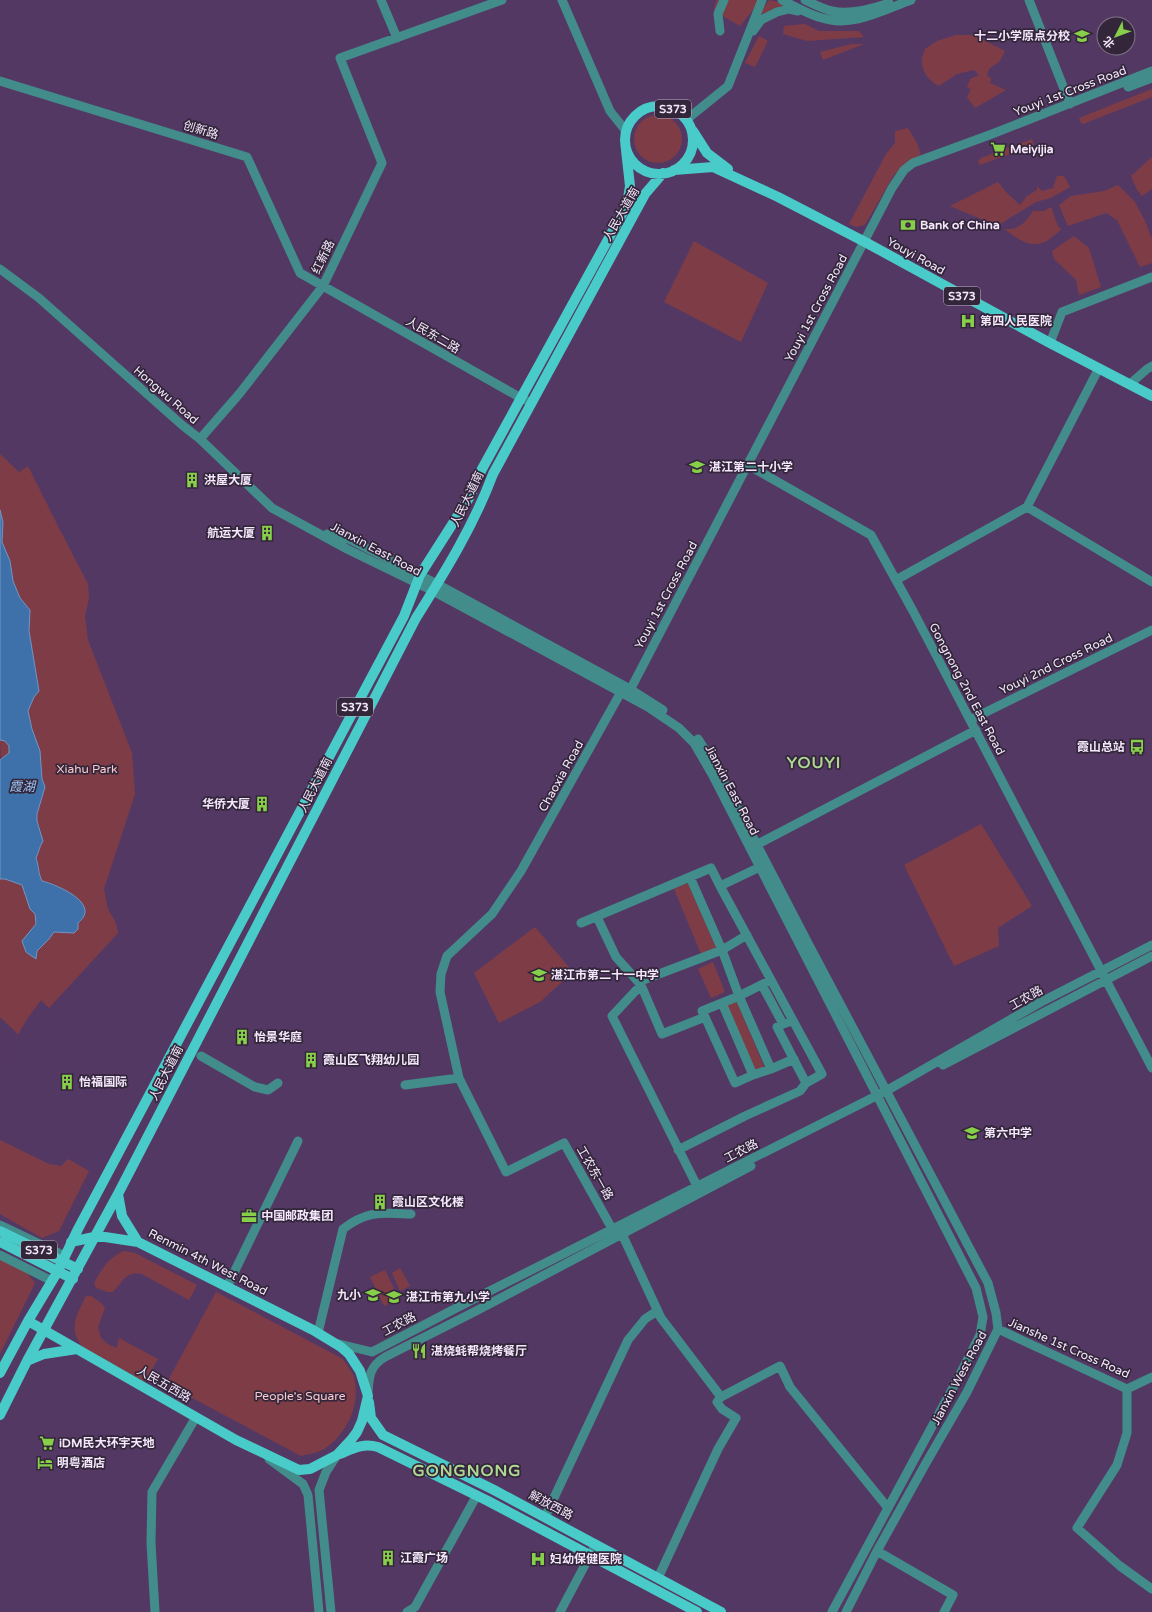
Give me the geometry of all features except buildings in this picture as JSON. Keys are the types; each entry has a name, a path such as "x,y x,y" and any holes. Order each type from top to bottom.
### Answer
{"main road":[{"name":"S373","path":"652,107 668,107 678,112 688,123 692,137 690,152 682,164 674,170 663,173 654,173 640,168 630,158 626,150 626,131 630,121 638,113 652,107"},
{"name":"Youyi Road","path":"688,123 707,153 717,162 733,172 1050,343 1152,396"},
{"name":"人民大道南","path":"0,1373 62,1263 71,1242 404,616 418,580 469,498 482,469 627,205 630,186 626,150"},
{"name":"Youyi Road","path":"674,170 712,167 773,194"},
{"name":"人民大道南","path":"0,1415 27,1361 118,1194 412,624 435,588 486,494 493,474 645,194 663,173"},
{"path":"118,1194 122,1216 138,1242"},
{"name":"S373","path":"0,1231 62,1263 75,1274"},
{"name":"Renmin 4th West Road","path":"71,1242 94,1237 105,1237 138,1242 326,1338 349,1354 360,1371 368,1396"},
{"name":"S373","path":"0,1242 62,1263"},
{"name":"人民五西路","path":"28,1321 236,1440 288,1466 299,1470 310,1469 337,1455"},
{"path":"27,1361 44,1354 77,1349"},
{"path":"337,1455 357,1432 362,1421 368,1396"},
{"name":"解放西路","path":"368,1396 371,1418 383,1435 494,1490 721,1612"},
{"path":"337,1455 360,1445 370,1444 378,1447 477,1495 697,1612"}],"street":[{"path":"381,0 397,38 502,0"},
{"path":"562,0 610,111 626,131"},
{"path":"720,31 718,14 724,0"},
{"path":"688,123 728,86 762,0"},
{"path":"782,0 808,14"},
{"path":"805,0 832,11 844,12 868,9 897,0"},
{"path":"748,38 761,20 776,12 789,9 823,19 846,21 874,15 911,0"},
{"path":"1029,0 1070,104"},
{"name":"红新路","path":"200,439 240,393 322,286 382,163 340,58 397,38"},
{"name":"Youyi 1st Cross Road","path":"866,243 892,188 904,170 913,163 1070,104 1152,71"},
{"name":"Youyi 1st Cross Road","path":"626,692 897,184 907,172 915,167 1152,78"},
{"name":"创新路","path":"0,81 247,156 300,273 322,286"},
{"name":"Hongwu Road","path":"0,269 39,298 182,425 200,439 272,508 320,533"},
{"path":"1050,343 1062,312 1152,277"},
{"name":"人民东二路","path":"322,286 532,403"},
{"path":"1130,384 1146,369 1152,366"},
{"path":"896,580 1027,507 1099,368"},
{"name":"Gongnong 2nd East Road","path":"748,465 871,535 976,730 1152,1068"},
{"path":"1027,507 1152,582"},
{"name":"Jianxin East Road","path":"320,533 349,539 418,580 626,692 679,728 694,743 712,774 760,867 882,1092"},
{"name":"Youyi 2nd Cross Road","path":"970,720 1152,630"},
{"name":"Jianxin East Road","path":"626,692 651,702 684,725 698,740 718,770 758,844 882,1092"},
{"name":"Chaoxia Road","path":"459,1078 440,992 441,974 447,956 492,914 522,871 626,692"},
{"path":"758,844 976,730"},
{"path":"720,886 760,867"},
{"path":"581,924 710,868 822,1074 806,1083 800,1090 678,1150"},
{"path":"690,877 771,1069"},
{"path":"597,917 616,957 640,983 662,1034 705,1017"},
{"path":"697,1186 612,1016 640,983 722,950 747,935"},
{"name":"工农路","path":"368,1396 369,1375 378,1361 882,1092 1041,1002 1152,945"},
{"name":"工农路","path":"326,1338 372,1352 466,1302 617,1233 697,1186 1152,956"},
{"path":"772,980 739,996 702,1011 735,1083 794,1059"},
{"path":"762,984 783,1024"},
{"path":"722,1003 753,1076"},
{"path":"793,1020 778,1027 806,1083"},
{"path":"201,1056 255,1087 268,1090 278,1083"},
{"path":"405,1085 459,1078"},
{"name":"工农东一路","path":"459,1078 506,1172 564,1143 617,1233"},
{"name":"Jianxin West Road","path":"846,1612 877,1551 967,1392 998,1329 996,1313 988,1283 882,1092"},
{"name":"Jianxin West Road","path":"832,1612 956,1382 980,1335 983,1317 976,1288 882,1092"},
{"path":"227,1287 298,1141"},
{"path":"326,1338 343,1229 354,1220 365,1215 411,1214"},
{"path":"0,1225 62,1263"},
{"path":"617,1233 661,1318 721,1397"},
{"path":"0,1255 52,1281"},
{"path":"545,1517 628,1340 645,1319 657,1311"},
{"name":"Jianshe 1st Cross Road","path":"998,1329 1128,1389 1152,1376"},
{"path":"658,1578 718,1449 736,1418 722,1409 717,1402 721,1397 780,1366 790,1387 888,1508"},
{"path":"1128,1389 1127,1432 1118,1465 1077,1528 1120,1566 1152,1590"},
{"path":"155,1612 151,1543 152,1492 196,1417"},
{"path":"236,1440 262,1455 304,1484 308,1495 319,1612"},
{"path":"331,1612 319,1490 326,1472 337,1455"},
{"path":"407,1612 415,1607 477,1495"},
{"path":"560,1612 596,1544"},
{"path":"877,1551 953,1595 944,1612"}],"green space":[{"path":"717,0 761,0 740,26 714,11"},
{"path":"769,0 789,4 758,16"},
{"path":"805,24 819,31 859,31 864,37 807,41 783,34 784,26"},
{"path":"956,35 974,35 1005,51 1000,61 989,69 987,76 991,78 990,83 1006,90 975,108 967,97 971,89 967,87 970,79 979,75 974,70 957,74 939,86 927,76 922,66 922,59 925,49 937,41"},
{"path":"759,36 768,41 755,67 745,63"},
{"path":"852,44 864,44 823,60 820,52"},
{"path":"1152,89 1152,97 1083,124 1081,123 1079,118"},
{"path":"653,115 663,115 672,119 678,125 681,130 681,148 672,159 663,163 653,163 644,159 638,153 634,144 634,134 638,125 644,119"},
{"path":"908,128 917,143 921,155 900,169 894,175 865,225 856,227 849,224 886,154 895,143 895,131"},
{"path":"1032,139 1034,145 980,165 978,161 981,158"},
{"path":"1152,157 1152,189 1142,196 1137,190 1131,176"},
{"path":"1057,176 1064,176 1070,187 1051,198 1036,202 998,226 950,206 998,182 1020,205 1027,196 1037,190 1037,186 1042,191 1053,188"},
{"path":"1118,185 1135,202 1145,221 1152,239 1152,263 1140,267 1117,220 1106,213 1068,226 1059,205 1071,196 1104,191"},
{"path":"1051,207 1056,222 1061,230 1045,242 1037,244 1027,243 1005,229 1018,227 1028,219 1033,211 1044,211"},
{"path":"1074,236 1089,248 1101,287 1079,295 1076,280 1054,259 1052,251"},
{"path":"694,241 768,283 741,342 664,302"},
{"name":"Xiahu Park","path":"0,454 19,472 28,466 88,584 89,598 85,616 88,640 132,753 135,794 104,889 108,909 116,923 118,933 49,1008 41,1000 27,1019 0,1066 18,1034 0,1017 0,879 5,879 22,885 30,908 35,914 36,924 29,933 36,959 37,951 54,932 74,933 78,923 83,919 76,904 64,890 42,881 36,858 39,852 41,831 37,821 37,814 45,787 42,779 40,751 32,729 28,711 34,697 39,691 29,631 30,610 20,598 13,581 10,561 2,542 3,522 0,510"},
{"path":"0,740 5,741 9,746 9,753 1,760"},
{"path":"981,824 1032,906 998,928 999,946 954,966 904,865"},
{"path":"688,883 716,948 701,954 674,889"},
{"path":"535,927 573,972 540,1002 499,1023 474,973"},
{"path":"713,962 725,992 711,998 698,969"},
{"path":"736,1000 765,1069 754,1074 725,1004"},
{"path":"0,1140 49,1164 61,1166 68,1159 89,1171 59,1231 42,1238 0,1214"},
{"path":"124,1251 135,1253 197,1285 189,1300 142,1274 132,1274 128,1276 113,1292 96,1288 94,1283 103,1269 110,1260"},
{"path":"0,1254 20,1264 35,1283 0,1354"},
{"path":"400,1268 410,1286 400,1291 392,1273"},
{"path":"385,1270 399,1299 384,1306 370,1277"},
{"name":"People's Square","path":"216,1292 343,1359 354,1377 356,1398 354,1408 345,1427 332,1443 324,1449 301,1456 166,1384"},
{"path":"86,1296 91,1296 105,1308 98,1327 101,1338 109,1345 117,1348 119,1338 158,1359 145,1382 83,1347 78,1341 75,1334 75,1322 79,1309"}],"water":[{"name":"霞湖","path":"0,510 3,522 2,542 10,561 13,581 20,598 30,610 29,631 39,691 34,697 28,711 32,729 40,751 42,779 45,787 37,814 37,821 43,841 36,858 42,881 67,891 75,896 85,909 84,916 78,923 78,929 74,933 54,932 37,951 36,959 26,952 22,941 36,924 35,914 30,909 22,885 5,879 0,879 0,760 9,753 9,746 5,741 0,740"}],"place":[{"name":"十二小学原点分校","path":"1082,36"},
{"name":"Meiyijia","path":"998,149"},
{"name":"Bank of China","path":"908,225"},
{"name":"第四人民医院","path":"968,321"},
{"name":"湛江第二十小学","path":"697,467"},
{"name":"洪屋大厦","path":"192,480"},
{"name":"航运大厦","path":"267,533"},
{"name":"霞山总站","path":"1137,747"},
{"name":"华侨大厦","path":"262,804"},
{"name":"湛江市第二十一中学","path":"539,975"},
{"name":"怡景华庭","path":"242,1037"},
{"name":"霞山区飞翔幼儿园","path":"311,1060"},
{"name":"怡福国际","path":"67,1082"},
{"name":"第六中学","path":"972,1133"},
{"name":"霞山区文化楼","path":"380,1202"},
{"name":"中国邮政集团","path":"249,1216"},
{"name":"九小","path":"373,1295"},
{"name":"湛江市第九小学","path":"394,1297"},
{"name":"湛烧蚝帮烧烤餐厅","path":"419,1351"},
{"name":"iDM民大环宇天地","path":"47,1443"},
{"name":"明粤酒店","path":"45,1463"},
{"name":"江霞广场","path":"388,1558"},
{"name":"妇幼保健医院","path":"538,1559"}],"district":[{"name":"YOUYI","path":"814,763"},
{"name":"GONGNONG","path":"467,1471"}]}
